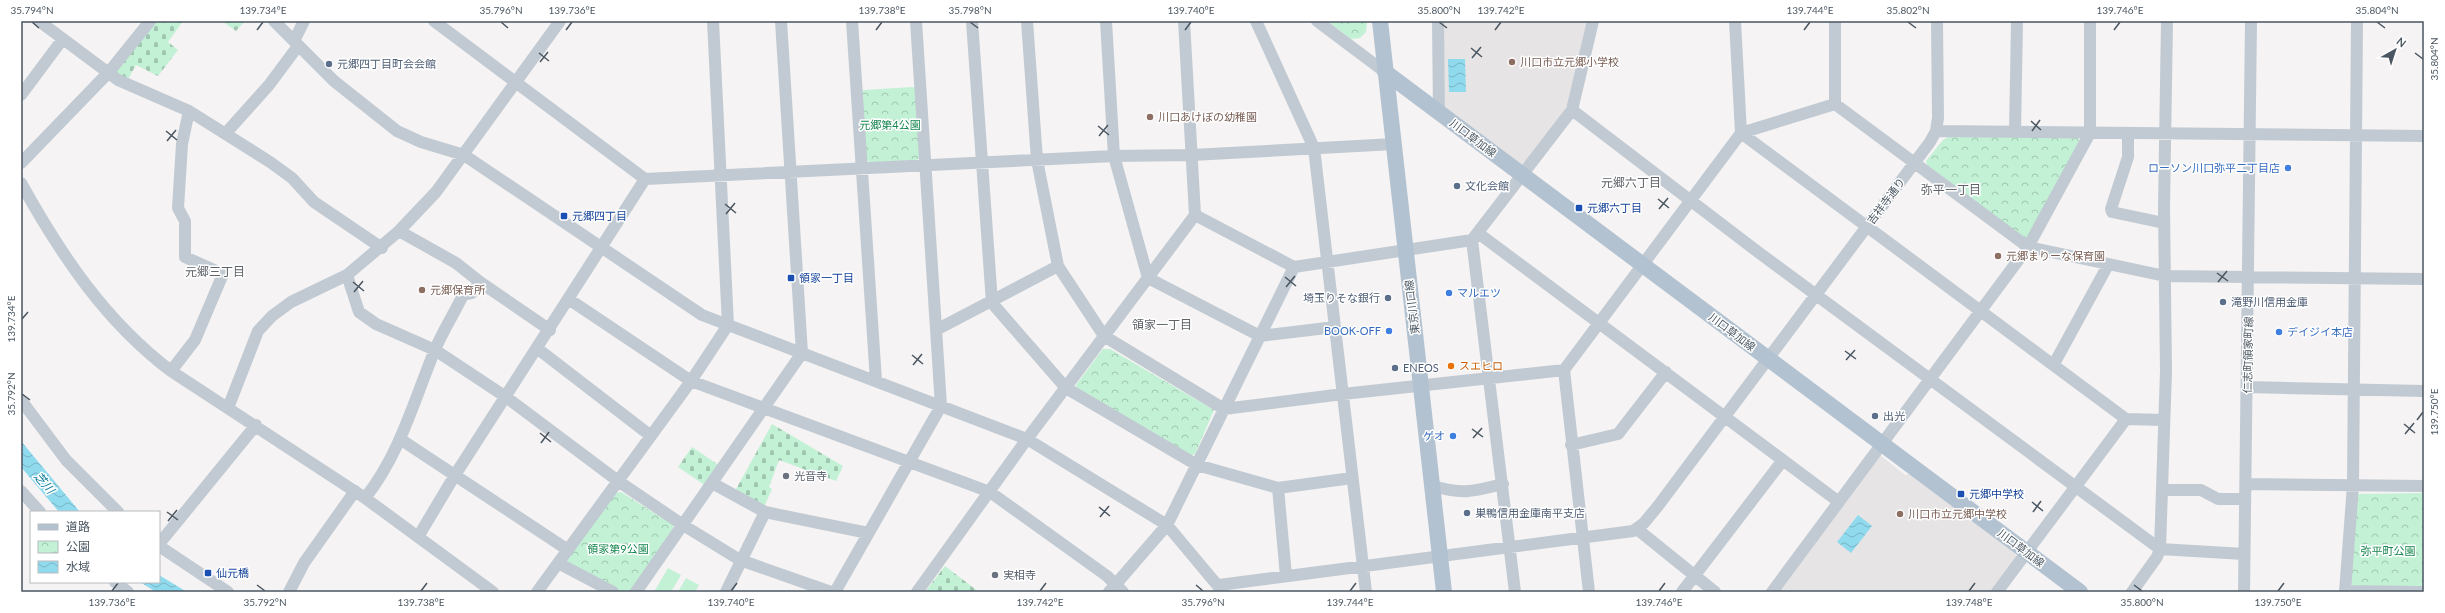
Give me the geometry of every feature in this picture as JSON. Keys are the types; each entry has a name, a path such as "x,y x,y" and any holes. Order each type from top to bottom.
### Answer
{"main road":[{"name":"東京川口線","path":"1380,21 1444,592"},
{"name":"川口草加線","path":"1386,72 2080,592"}],"street":[{"path":"39,21 62,40 109,72 118,80 189,111 226,133 292,178 314,202 382,248"},
{"path":"21,163 109,72 150,21"},
{"path":"274,21 334,81 397,131 421,142 464,155 702,315 1028,439 1167,525 1221,589 1286,576 1581,538 1637,529 1715,592"},
{"path":"226,133 269,85 296,44 304,21"},
{"path":"434,21 645,179 1114,156 1192,155 1394,144"},
{"path":"228,408 258,331 272,316 291,302 347,275 382,248 399,231 436,192 560,21"},
{"path":"537,592 691,381 728,325 713,21"},
{"path":"636,592 802,353 781,21"},
{"path":"852,21 876,381"},
{"path":"835,592 941,406 916,21"},
{"path":"972,21 992,303 1066,388 1196,465 1278,488 1352,478"},
{"path":"1027,21 1037,160 1058,266 1104,336 1224,409 1490,377 1564,370"},
{"path":"1106,21 1114,156 1148,278 1260,336 1335,327"},
{"path":"917,592 1028,439 1195,215 1184,21"},
{"path":"1256,21 1314,148 1366,592"},
{"path":"1317,21 1386,72"},
{"path":"1438,21 1439,112"},
{"path":"1195,215 1294,267 1406,252 1475,237 1572,110 1593,21"},
{"path":"1735,21 1741,133"},
{"path":"1835,21 1835,104"},
{"path":"1937,21 1936,131 2424,136"},
{"path":"2015,132 2017,21"},
{"path":"1772,592 1931,380 2028,247 2090,133 2090,21"},
{"path":"2132,592 2157,557 2160,550 2164,420 2164,222 2167,21"},
{"name":"仁志町領家町線","path":"2244,592 2251,21"},
{"path":"2357,21 2353,485 2345,592 2421,592"},
{"path":"21,95 62,40"},
{"path":"1589,592 1581,538 1564,370 1741,133 1835,104"},
{"path":"1835,104 2028,247 2165,276 2424,279"},
{"path":"1572,110 1690,201 2160,550 2244,554"},
{"path":"171,371 195,340 223,274 185,257 185,221 178,208 182,144 189,111"},
{"name":"吉祥寺通り","path":"1637,529 1658,506 1915,163 1936,131"},
{"path":"1741,133 2054,364 2126,419 2164,420"},
{"path":"2128,133 2128,157 2110,209 2112,212 2164,222"},
{"path":"418,537 455,475 570,300 645,179"},
{"path":"21,184 55,242 107,312 142,348 171,371 256,425 355,491 493,592"},
{"path":"399,231 456,263 480,282 550,330"},
{"path":"1475,237 1599,323 1839,502"},
{"path":"1475,237 1515,592"},
{"path":"2054,364 2108,265"},
{"path":"936,330 992,303 1058,266"},
{"path":"570,300 691,381 990,492 1116,589 1167,525 1294,267"},
{"path":"347,275 359,312 376,324 435,350 506,397 618,481 683,526 740,560 831,592"},
{"path":"365,498 377,483 400,439 435,350 463,295 472,293 480,282"},
{"path":"538,349 651,436"},
{"path":"1571,444 1618,434 1666,372"},
{"path":"2247,387 2424,391"},
{"path":"21,400 66,460 117,511"},
{"path":"1997,592 2126,419"},
{"path":"160,544 256,425"},
{"path":"400,439 439,462 455,475 568,550"},
{"path":"1682,592 1783,460"},
{"path":"712,483 765,512 868,533"},
{"path":"1433,486 1450,491 1468,492 1503,484"},
{"path":"2246,484 2424,486"},
{"path":"1278,488 1286,576"},
{"path":"2162,490 2201,490 2218,499 2245,499"},
{"path":"289,592 304,563 355,491"},
{"path":"21,492 39,511"},
{"path":"726,592 740,560 765,512"},
{"path":"160,546 228,592"},
{"path":"558,563 613,592"},
{"path":"469,574 470,580 478,592"}],"shaded area":[{"name":"川口市立元郷小学校","path":"1443,21 1589,21 1570,102 1526,165 1520,166 1447,111 1445,105"},
{"name":"川口市立元郷中学校","path":"1880,455 1905,475 1911,473 2015,553 2017,559 1991,592 1777,592"}],"green space":[{"path":"155,21 183,21 168,42 178,50 158,76 136,65 128,79 117,74 116,71"},
{"path":"222,21 245,21 236,31"},
{"path":"1327,21 1367,21 1366,32 1360,38 1351,39"},
{"name":"元郷第4公園","path":"913,87 916,90 920,157 916,161 870,163 865,158 861,93 864,90"},
{"path":"1948,137 2077,137 2080,141 2031,237 2024,238 1927,165 1926,161 1943,140"},
{"path":"1103,349 1110,349 1214,410 1195,454 1189,456 1077,390 1076,385"},
{"path":"772,424 843,466 836,481 779,460 769,487 772,489 764,507 735,491"},
{"path":"692,447 720,466 706,486 678,467"},
{"name":"領家第9公園","path":"621,492 673,525 674,530 632,592 620,592 568,565 567,559 616,493"},
{"name":"弥平町公園","path":"2424,493 2424,587 2354,587 2349,581 2357,494"},
{"path":"945,566 979,592 925,592"},
{"path":"668,568 681,575 671,592 654,592"},
{"path":"686,578 699,585 695,592 678,592"}],"water":[{"path":"1448,59 1465,59 1466,92 1449,92"},
{"name":"芝川","path":"21,441 79,511 58,511 21,467"},
{"path":"1858,515 1872,526 1851,553 1837,542"},
{"path":"160,576 187,592 156,592 142,583 160,583"}],"place":[{"name":"川口市立元郷小学校","path":"1512,62"},
{"name":"元郷四丁目町会会館","path":"329,64"},
{"name":"川口あけぼの幼稚園","path":"1150,117"},
{"name":"ローソン川口弥平二丁目店","path":"2288,168"},
{"name":"文化会館","path":"1457,186"},
{"name":"元郷六丁目","path":"1579,208"},
{"name":"元郷四丁目","path":"564,216"},
{"name":"元郷まりーな保育園","path":"1998,256"},
{"name":"領家一丁目","path":"791,278"},
{"name":"元郷保育所","path":"422,290"},
{"name":"マルエツ","path":"1449,293"},
{"name":"埼玉りそな銀行","path":"1388,298"},
{"name":"滝野川信用金庫","path":"2223,302"},
{"name":"BOOK-OFF","path":"1389,331"},
{"name":"デイジイ本店","path":"2279,332"},
{"name":"スエヒロ","path":"1451,366"},
{"name":"ENEOS","path":"1395,368"},
{"name":"出光","path":"1875,416"},
{"name":"ゲオ","path":"1453,436"},
{"name":"光音寺","path":"786,476"},
{"name":"元郷中学校","path":"1961,494"},
{"name":"巣鴨信用金庫南平支店","path":"1467,513"},
{"name":"川口市立元郷中学校","path":"1900,514"},
{"name":"仙元橋","path":"208,573"},
{"name":"実相寺","path":"995,575"}],"district":[{"name":"元郷六丁目","path":"1631,183"},
{"name":"弥平一丁目","path":"1951,190"},
{"name":"元郷三丁目","path":"215,272"},
{"name":"領家一丁目","path":"1162,325"}]}
